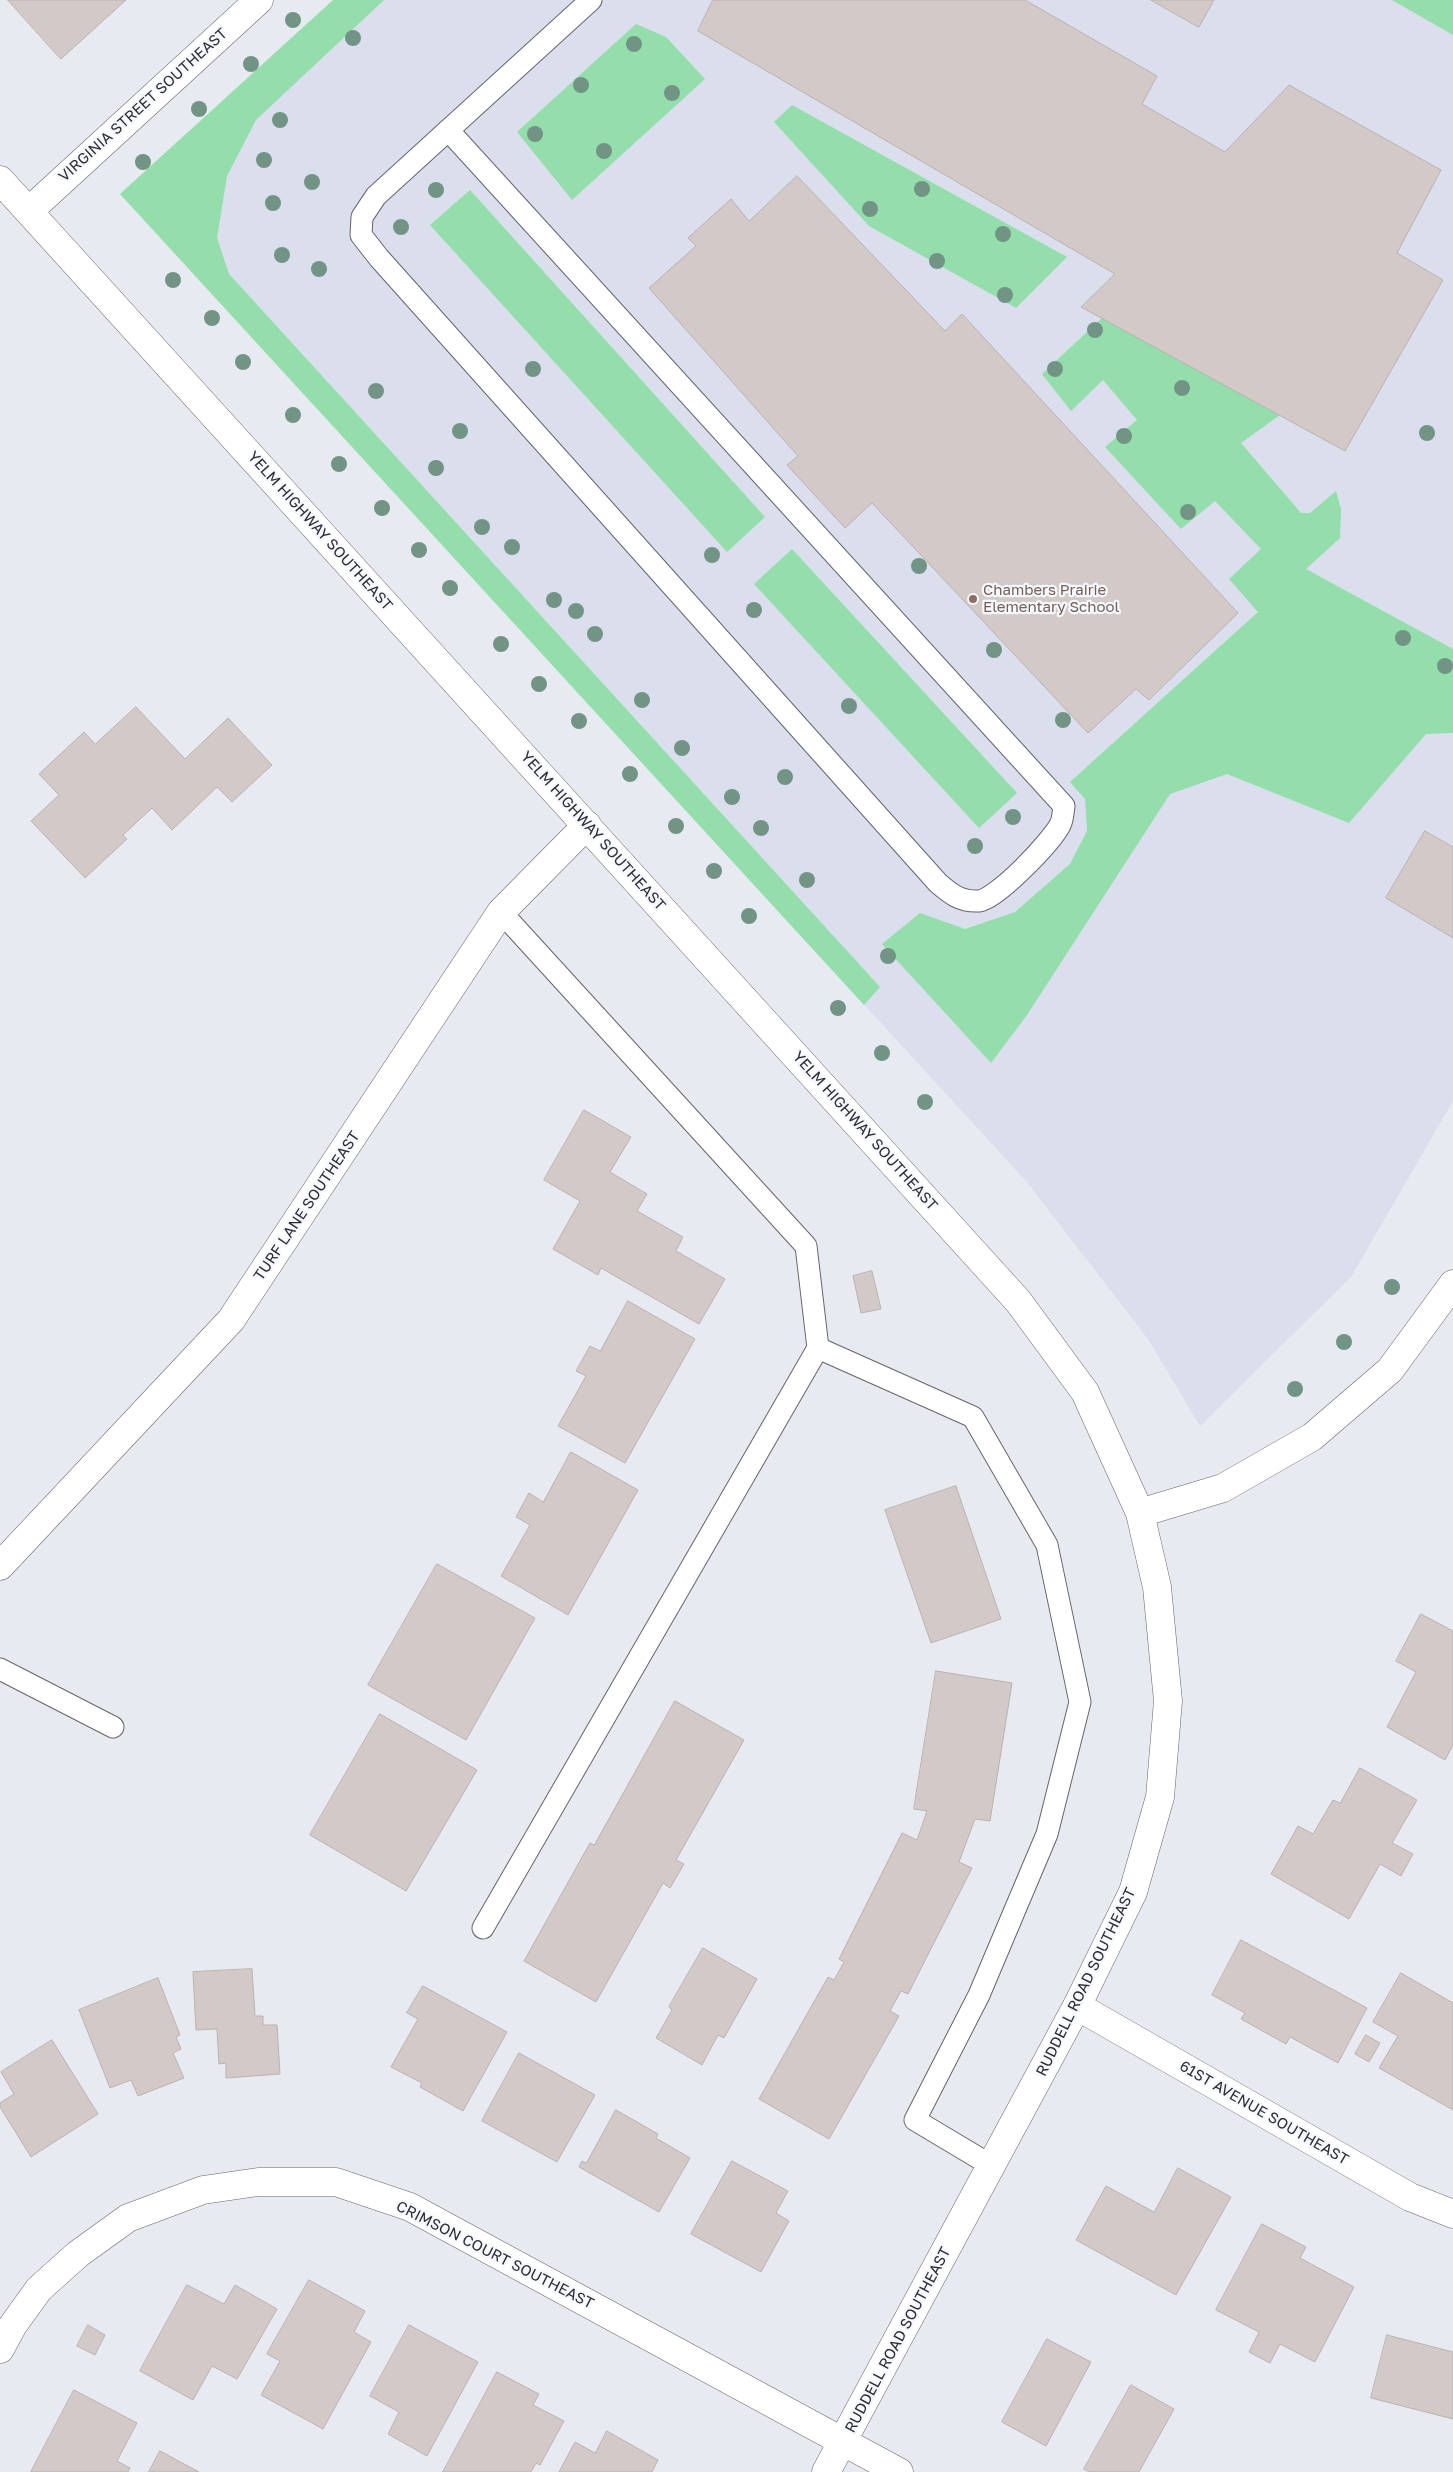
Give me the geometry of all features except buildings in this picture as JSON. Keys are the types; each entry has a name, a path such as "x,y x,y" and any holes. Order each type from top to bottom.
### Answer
{"street":[{"name":"VIRGINIA STREET SOUTHEAST","path":"28,211 259,0"},
{"name":"YELM HIGHWAY SOUTHEAST","path":"0,180 1018,1301 1085,1392 1140,1513"},
{"name":"TURF LANE SOUTHEAST","path":"0,1566 231,1320 502,912 587,825"},
{"path":"1140,1513 1222,1488 1312,1437 1390,1370 1453,1284"},
{"name":"RUDDELL ROAD SOUTHEAST","path":"826,2472 1077,2006 1133,1892 1160,1797 1168,1701 1157,1587 1140,1513"},
{"name":"61ST AVENUE SOUTHEAST","path":"1077,2006 1410,2197 1453,2214"},
{"name":"CRIMSON COURT SOUTHEAST","path":"0,2349 13,2324 39,2289 78,2254 128,2218 203,2190 258,2182 336,2182 410,2207 899,2472"}],"lane":[{"path":"448,130 1064,806 1061,824 1035,856 1004,886 981,901 956,899 938,883 378,258 361,236 362,217 376,196 448,130 591,0"},
{"path":"482,1928 818,1348 806,1246 502,912"},
{"path":"818,1348 974,1418 1047,1545 1080,1702 1047,1834 979,1995 915,2120 992,2166"},
{"path":"0,1669 113,1727"}],"shaded area":[{"name":"Chambers Prairie Elementary School","path":"333,0 1453,0 1453,1101 1351,1277 1200,1426 1148,1339 1026,1181 120,194"}],"green space":[{"path":"333,0 384,0 256,120 227,176 217,238 229,274 880,987 864,1005 120,194"},
{"path":"1392,0 1453,0 1453,35"},
{"path":"636,24 666,37 705,79 572,200 517,132"},
{"path":"792,105 1067,257 1016,308 869,226 774,122"},
{"path":"470,190 765,517 727,552 430,225"},
{"path":"1102,318 1280,415 1241,443 1301,513 1310,513 1336,491 1341,509 1340,538 1306,569 1453,649 1453,733 1426,734 1349,823 1227,774 1170,794 1027,1015 991,1063 882,944 920,913 965,929 1015,912 1070,864 1087,831 1085,799 1070,782 1258,612 1229,579 1261,549 1215,501 1181,529 1105,447 1137,420 1103,380 1071,411 1042,374"},
{"path":"792,549 1017,793 979,828 754,584"}],"place":[{"name":"Chambers Prairie Elementary School","path":"973,599"}]}
